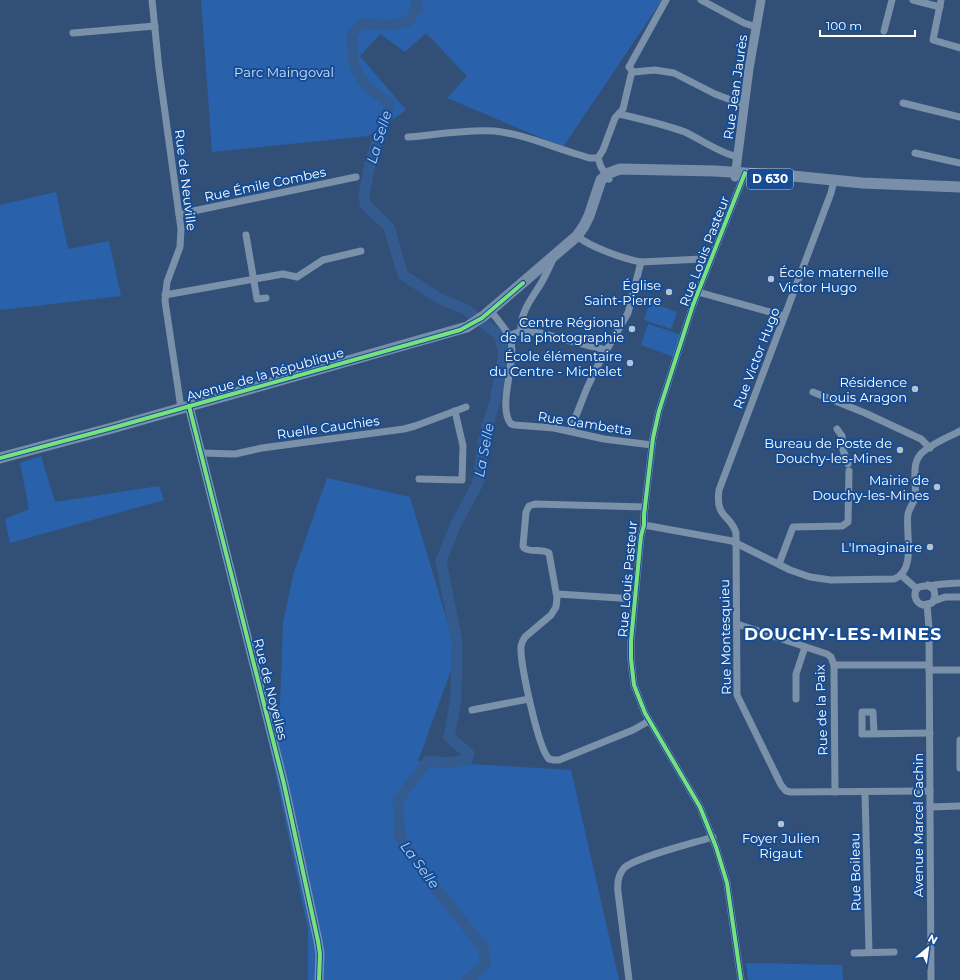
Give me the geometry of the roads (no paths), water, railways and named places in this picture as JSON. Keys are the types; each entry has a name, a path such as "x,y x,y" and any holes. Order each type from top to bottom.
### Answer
{"main road":[{"name":"D 630","path":"608,177 616,170 629,168 740,175 793,176 881,190 960,193"},
{"name":"Avenue de la République","path":"0,458 460,330 471,325 488,313 577,236 584,226 600,183 608,177"},
{"name":"D 630","path":"834,183 960,187"}],"street":[{"name":"Rue de Neuville","path":"152,0 159,69 181,229 180,242 167,282 165,295 166,316 185,407"},
{"path":"633,72 629,67 666,0"},
{"path":"701,0 744,23 756,27"},
{"name":"Rue Jean Jaurès","path":"740,175 738,157 744,105 761,0"},
{"path":"884,31 892,0"},
{"path":"913,0 941,3 933,40 960,48"},
{"path":"73,33 154,26"},
{"path":"633,72 655,70 674,73 715,94 744,105"},
{"path":"608,177 600,165 598,158 603,150 614,120 624,106 633,72"},
{"path":"903,102 960,117"},
{"path":"619,114 650,121 680,131 728,154 738,157"},
{"path":"408,137 493,131 515,135 585,157 598,158"},
{"path":"915,152 960,163"},
{"name":"Rue Louis Pasteur","path":"740,175 698,292 658,411 652,445 644,525 641,536 631,641 632,675 638,696 649,721 700,807 713,837 726,883 741,980"},
{"name":"Rue Émile Combes","path":"179,214 356,177"},
{"name":"Rue Victor Hugo","path":"736,543 736,533 734,528 720,509 720,486 834,183"},
{"path":"246,234 258,299 266,298"},
{"path":"577,236 588,244 631,260 641,262 702,259 710,261"},
{"path":"165,295 283,274 297,277 323,260 361,251"},
{"name":"Avenue de la République","path":"521,331 521,322 526,307 554,257"},
{"path":"570,431 587,388 606,350 630,310 641,262"},
{"path":"698,292 784,316"},
{"path":"488,313 509,336 521,331 545,334 606,350"},
{"name":"Rue Gambetta","path":"509,336 512,354 506,404 508,420 511,424 515,426 554,428 604,439 652,445"},
{"path":"813,392 865,413 915,436 924,441 930,448"},
{"name":"Rue de Noyelles","path":"185,407 201,453 285,788 318,941 320,954 319,980"},
{"name":"Ruelle Cauchies","path":"201,453 235,454 262,448 404,429 466,407"},
{"path":"419,479 462,480 463,446 455,411"},
{"path":"779,564 793,527 842,526 848,522 848,467 843,450 842,436 837,429"},
{"path":"644,525 736,543 801,574 826,579 894,579 901,575 908,560 908,514 915,498 916,462 922,453 960,431"},
{"path":"645,508 533,504 529,506 526,512 523,543 524,548 527,550 544,551 549,553 558,601 553,613 529,633 522,642 522,662 529,699 544,752 551,760 559,760 633,730 649,721"},
{"name":"Rue Montesquieu","path":"736,543 738,698 780,785 786,791 791,792 930,791"},
{"path":"901,575 917,589"},
{"path":"960,583 922,586 917,589 915,595 920,604 927,605 945,597 960,597"},
{"path":"928,585 935,593 934,601"},
{"path":"557,594 635,599"},
{"name":"Avenue Marcel Cachin","path":"927,605 930,733 931,980"},
{"name":"Rue de la Paix","path":"736,624 804,646 830,656 833,659 835,792"},
{"name":"Rue de la Paix","path":"796,698 796,674 804,646"},
{"path":"834,665 960,670"},
{"path":"472,710 529,699"},
{"path":"874,734 930,733"},
{"path":"960,740 960,768"},
{"name":"Rue Boileau","path":"865,792 868,952"},
{"path":"930,807 960,806"},
{"path":"629,980 618,892 620,875 625,868 640,860 713,837"},
{"path":"854,952 894,952"}],"waterway":[{"name":"La Selle","path":"416,0 418,6 409,21 393,25 361,24 352,35 354,65 366,86 390,104 370,163 364,195 365,204 389,227 403,275 440,299 465,309 499,335 504,353 495,401 484,437 478,483 455,526 441,561 457,642 456,699 449,737 469,754 467,760 448,763 428,761 398,800 400,838 431,882 483,947 486,963 467,980"}],"place":[{"name":"École maternelle Victor Hugo","path":"771,279"},
{"name":"Église Saint-Pierre","path":"669,292"},
{"name":"Centre Régional de la photographie","path":"632,329"},
{"name":"École élémentaire du Centre - Michelet","path":"630,363"},
{"name":"Résidence Louis Aragon","path":"915,389"},
{"name":"Bureau de Poste de Douchy-les-Mines","path":"900,450"},
{"name":"Mairie de Douchy-les-Mines","path":"937,487"},
{"name":"L'Imaginaire","path":"930,547"},
{"name":"Foyer Julien Rigaut","path":"781,824"}],"district":[{"name":"DOUCHY-LES-MINES","path":"843,634"}],"park label":[{"name":"Parc Maingoval","path":"284,72"}]}
